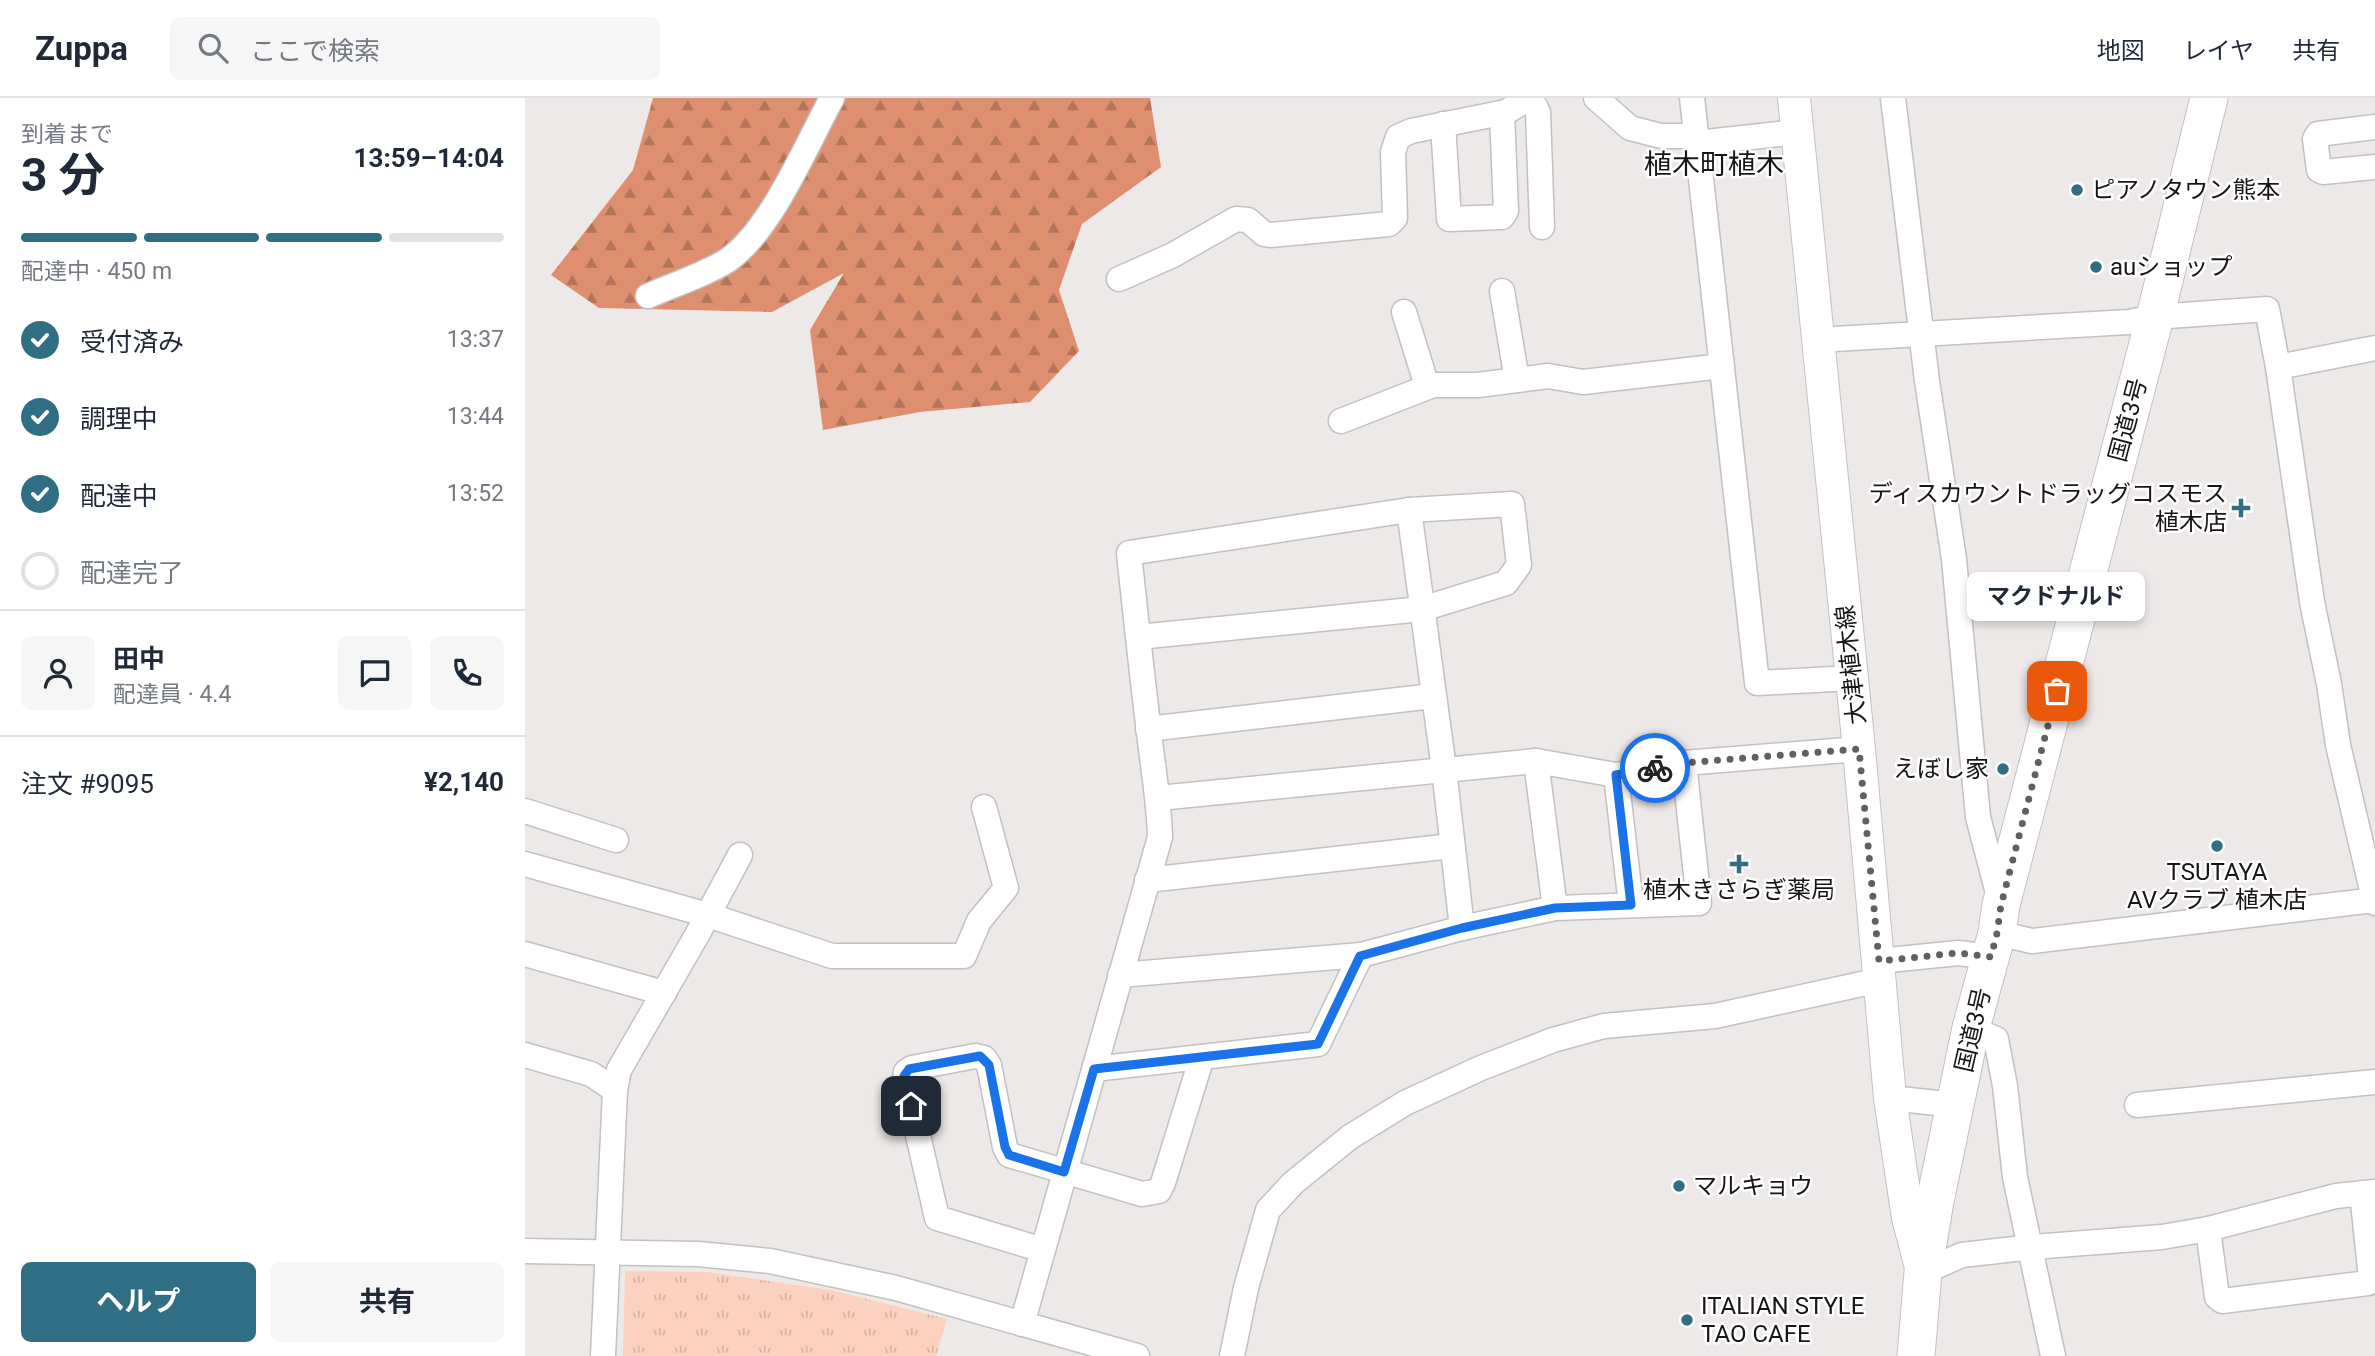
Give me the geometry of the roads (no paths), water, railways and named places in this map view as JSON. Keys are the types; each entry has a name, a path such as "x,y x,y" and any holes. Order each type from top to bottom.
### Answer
{"highway":[{"name":"国道3号","path":"1916,1356 1923,1272 1971,1028 2209,98"}],"main road":[{"name":"大津植木線","path":"1794,98 1859,749 1890,1098 1908,1218 1923,1272"}],"street":[{"path":"648,296 730,259 754,237 773,208 832,98"},
{"path":"1119,278 1173,255 1235,219 1248,220 1264,234 1270,235 1389,224 1395,218 1394,143 1404,133 1501,113 1514,108 1522,98 1535,106 1538,112 1542,227"},
{"path":"1596,98 1630,128 1661,136 1697,140 1797,132"},
{"path":"1692,98 1757,683 1852,678"},
{"path":"1893,98 1921,335 1954,559 1978,817 1996,932"},
{"path":"1443,124 1449,219 1502,217 1506,211 1501,113"},
{"path":"2375,127 2318,134 2315,139 2319,170 2323,173 2375,167"},
{"path":"1502,291 1517,380"},
{"path":"1233,1356 1246,1288 1268,1210 1293,1183 1350,1138 1405,1102 1481,1068 1553,1040 1604,1026 1715,1016 1880,971 1958,953 1996,932 2032,941 2375,901 2339,745 2312,602 2278,367 2266,310 1817,341"},
{"path":"1404,312 1427,386"},
{"path":"2278,367 2375,348"},
{"path":"1341,421 1427,386 1478,385 1548,376 1583,382 1722,366"},
{"path":"1021,1324 1160,837 1159,798 1148,729 1138,637 1129,552 1409,510 1512,504 1519,565 1506,583 1422,609 1138,637"},
{"path":"1409,510 1444,769 1462,928"},
{"path":"1148,729 1433,696"},
{"path":"1159,798 1536,761 1616,775 1684,763 1859,749"},
{"path":"1536,761 1555,908"},
{"path":"1120,975 1360,956 1462,928 1555,908 1699,903 1684,763"},
{"path":"1616,775 1631,905"},
{"path":"525,864 708,915 832,956 964,956 979,921 1006,888 984,807"},
{"path":"525,811 616,840"},
{"path":"1147,880 1452,846"},
{"path":"603,1356 615,1090 619,1070 740,855"},
{"path":"525,954 664,993"},
{"path":"1094,1069 1318,1044 1360,956"},
{"path":"1971,1028 1996,1040 2005,1086 2015,1177 2053,1356"},
{"path":"525,1055 591,1074 615,1090"},
{"path":"1042,1250 937,1217 905,1079 906,1072 912,1068 975,1056 984,1058 989,1065 1007,1152 1014,1157 1142,1194 1159,1191 1163,1183 1202,1057"},
{"path":"2137,1105 2375,1082"},
{"path":"1890,1098 1956,1105"},
{"path":"1923,1272 1962,1255 2139,1240 2208,1229 2336,1196 2368,1192 2371,1278 2368,1283 2222,1301 2217,1297 2208,1229"},
{"path":"525,1251 698,1254 770,1261 896,1288 1136,1356"}],"place":[{"name":"ピアノタウン熊本","path":"2077,190"},
{"name":"auショップ","path":"2096,267"},
{"name":"ディスカウントドラッグコスモス 植木店","path":"2241,508"},
{"name":"マクドナルド","path":"2057,691"},
{"name":"えぼし家","path":"2003,769"},
{"name":"TSUTAYA AVクラブ 植木店","path":"2217,846"},
{"name":"植木きさらぎ薬局","path":"1739,864"},
{"name":"マルキョウ","path":"1679,1186"},
{"name":"ITALIAN STYLE TAO CAFE","path":"1687,1320"}],"district":[{"name":"植木町植木","path":"1714,164"}]}
